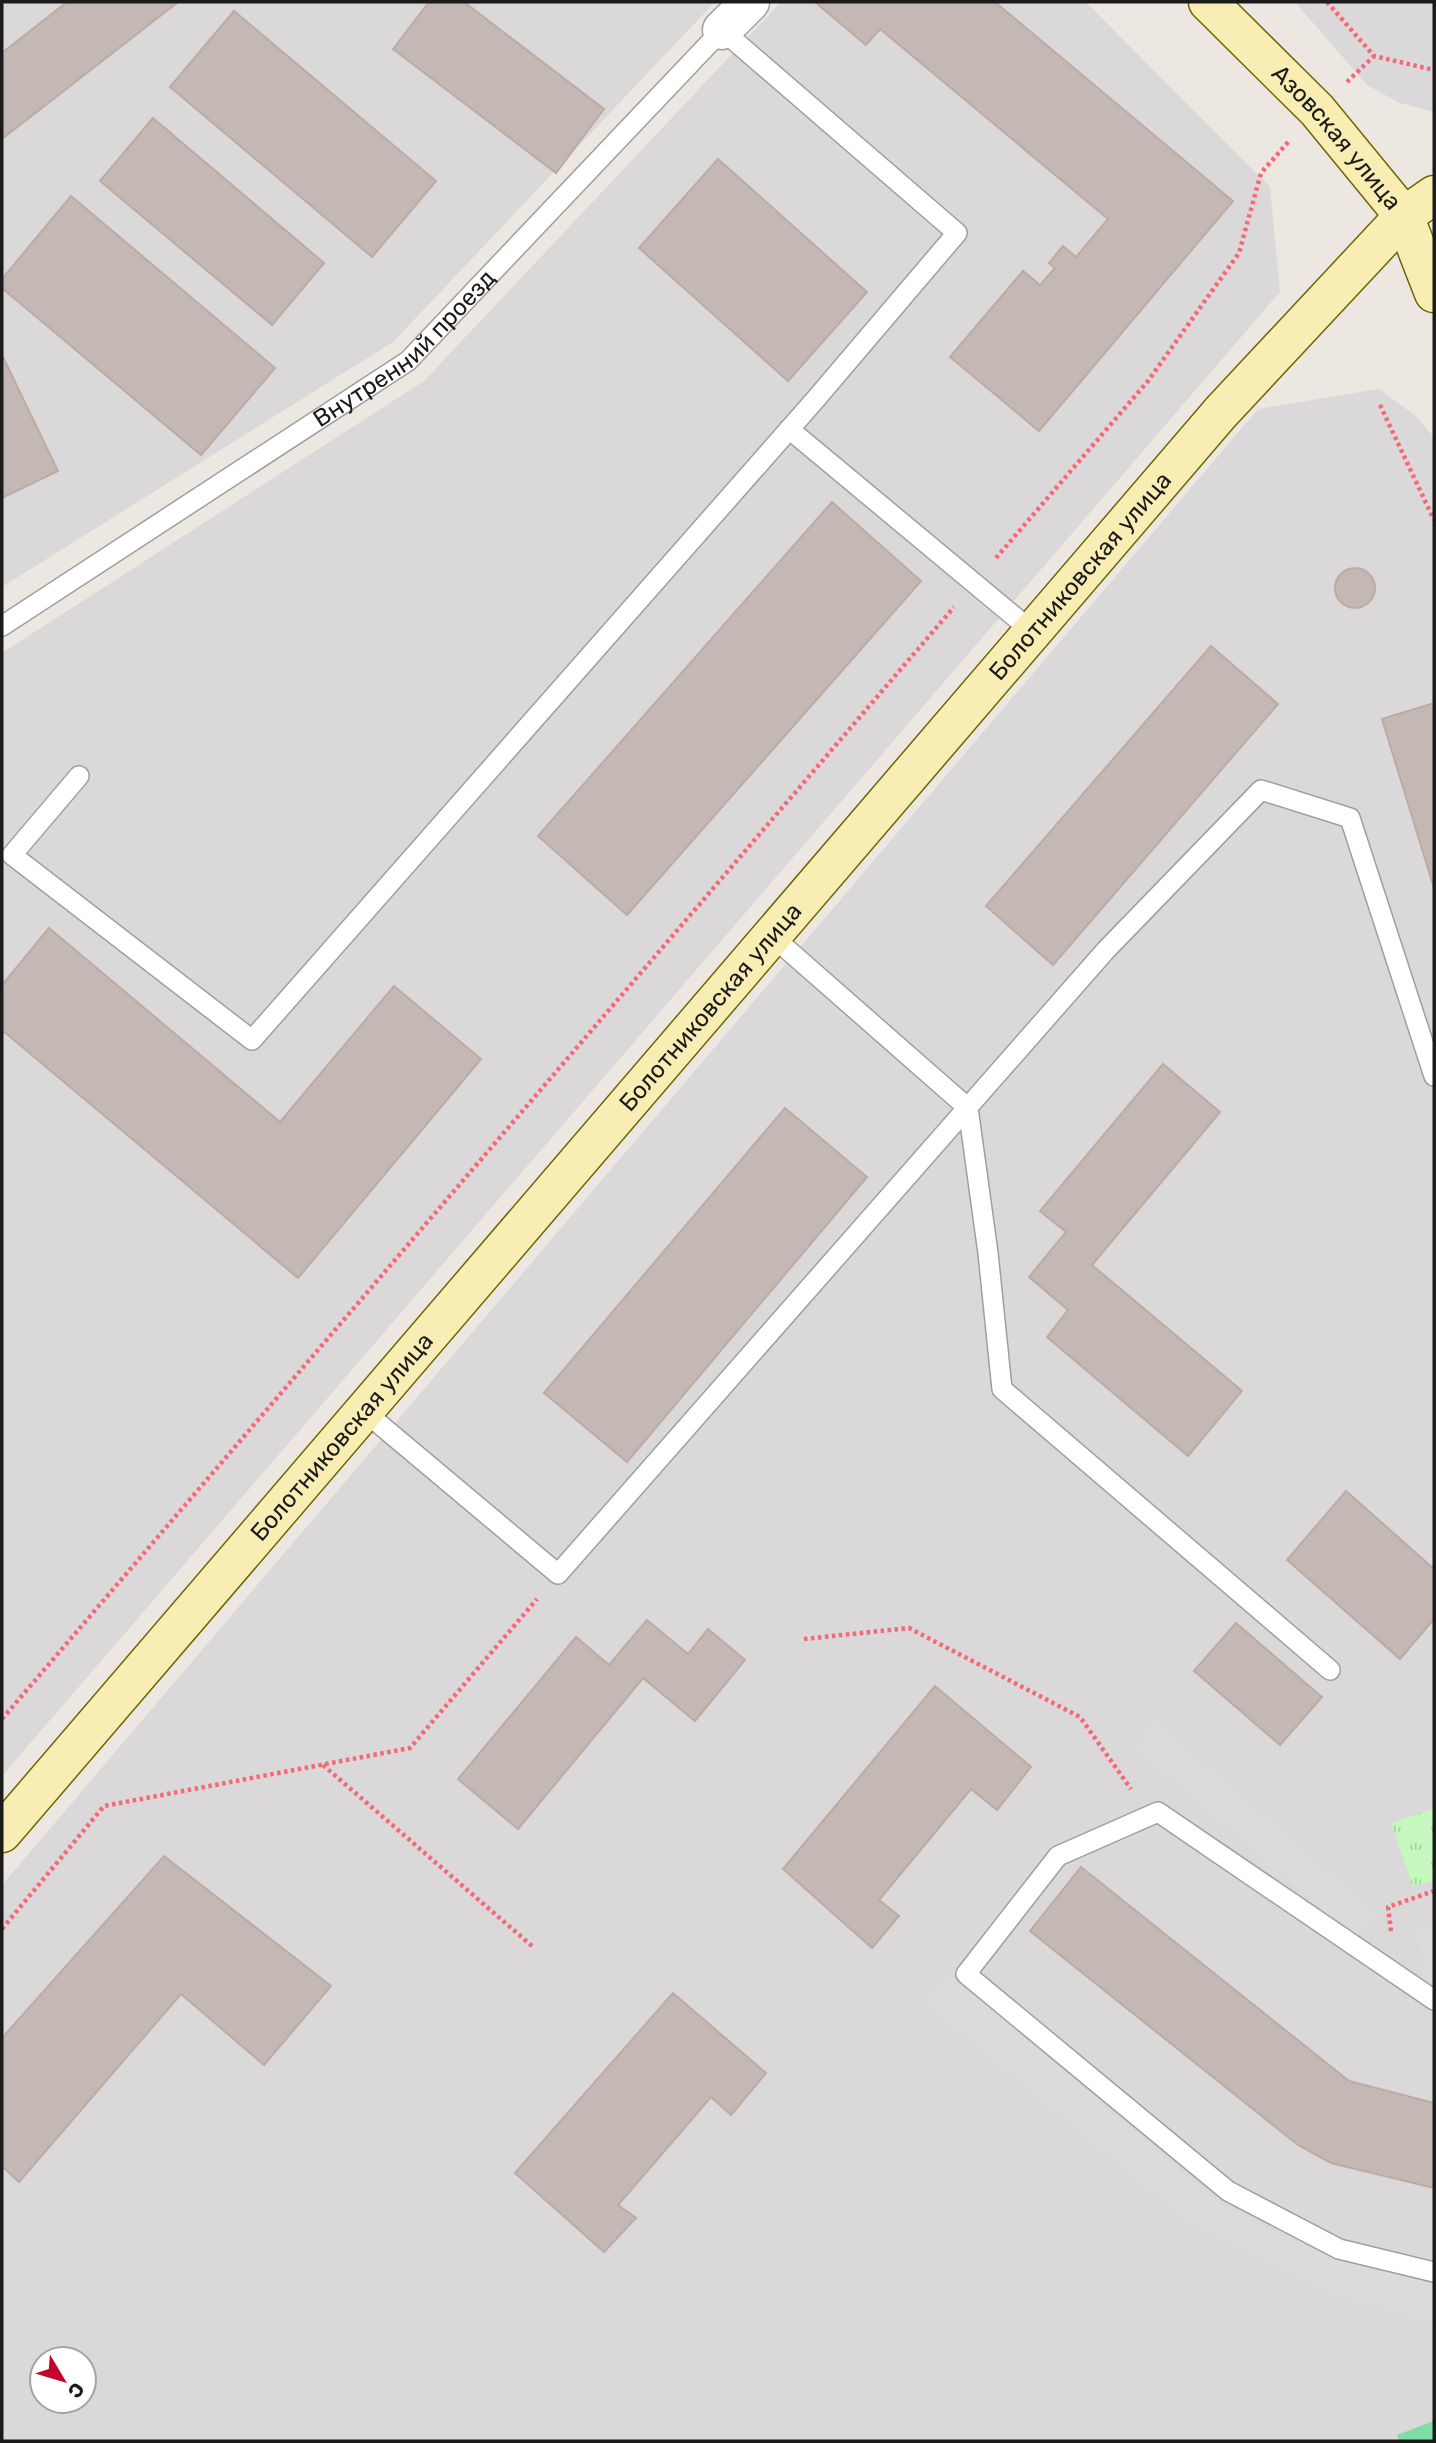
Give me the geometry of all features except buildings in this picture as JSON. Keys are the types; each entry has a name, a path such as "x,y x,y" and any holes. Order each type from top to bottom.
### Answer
{"street":[{"name":"Внутренний проезд","path":"722,30 750,2"},
{"name":"Азовская улица","path":"1208,2 1317,110 1419,205 1434,293"},
{"name":"Болотниковская улица","path":"2,1833 1221,412 1419,205"}],"lane":[{"path":"79,776 12,855 252,1040 789,429 957,233 722,30"},
{"name":"Внутренний проезд","path":"2,626 408,361 722,30"},
{"path":"789,429 1033,632"},
{"path":"365,1412 558,1574 1106,950 1261,790 1350,818 1434,1076"},
{"path":"772,936 968,1108 988,1253 1002,1389 1330,1670"},
{"path":"1430,1992 1398,1978 1158,1812 1058,1856 966,1974 1228,2191 1339,2249 1434,2272"}],"path":[{"path":"1327,2 1374,56 1434,70"},
{"path":"2,1719 1156,370 1239,253 1261,173 1317,110"},
{"path":"1380,405 1434,520"},
{"path":"2,1929 104,1806 410,1748 558,1574"},
{"path":"804,1639 909,1628 1080,1717 1150,1816"},
{"path":"323,1764 532,1946"},
{"path":"1398,1978 1388,1907 1434,1891"}],"shaded area":[{"path":"2,2 715,2 393,342 2,587"},
{"path":"781,2 1086,2 1270,187 1280,292 2,1776 2,653 424,381"},
{"path":"1295,2 1434,2 1434,112 1400,103 1367,85"},
{"path":"1379,389 1416,416 1434,437 1434,2441 2,2441 2,1885 1258,409"},
{"path":"1155,1720 1377,1913 1356,1938 1132,1748"},
{"path":"1434,1923 1434,1989 1428,1985 1415,1929"},
{"path":"948,1973 1222,2206 1312,2249 1434,2285 1434,2324 1326,2294 1192,2227 924,2003"}],"green space":[{"path":"1434,1808 1434,1880 1413,1887 1391,1823"},
{"path":"1434,2421 1434,2441 1399,2441 1397,2435"}]}
